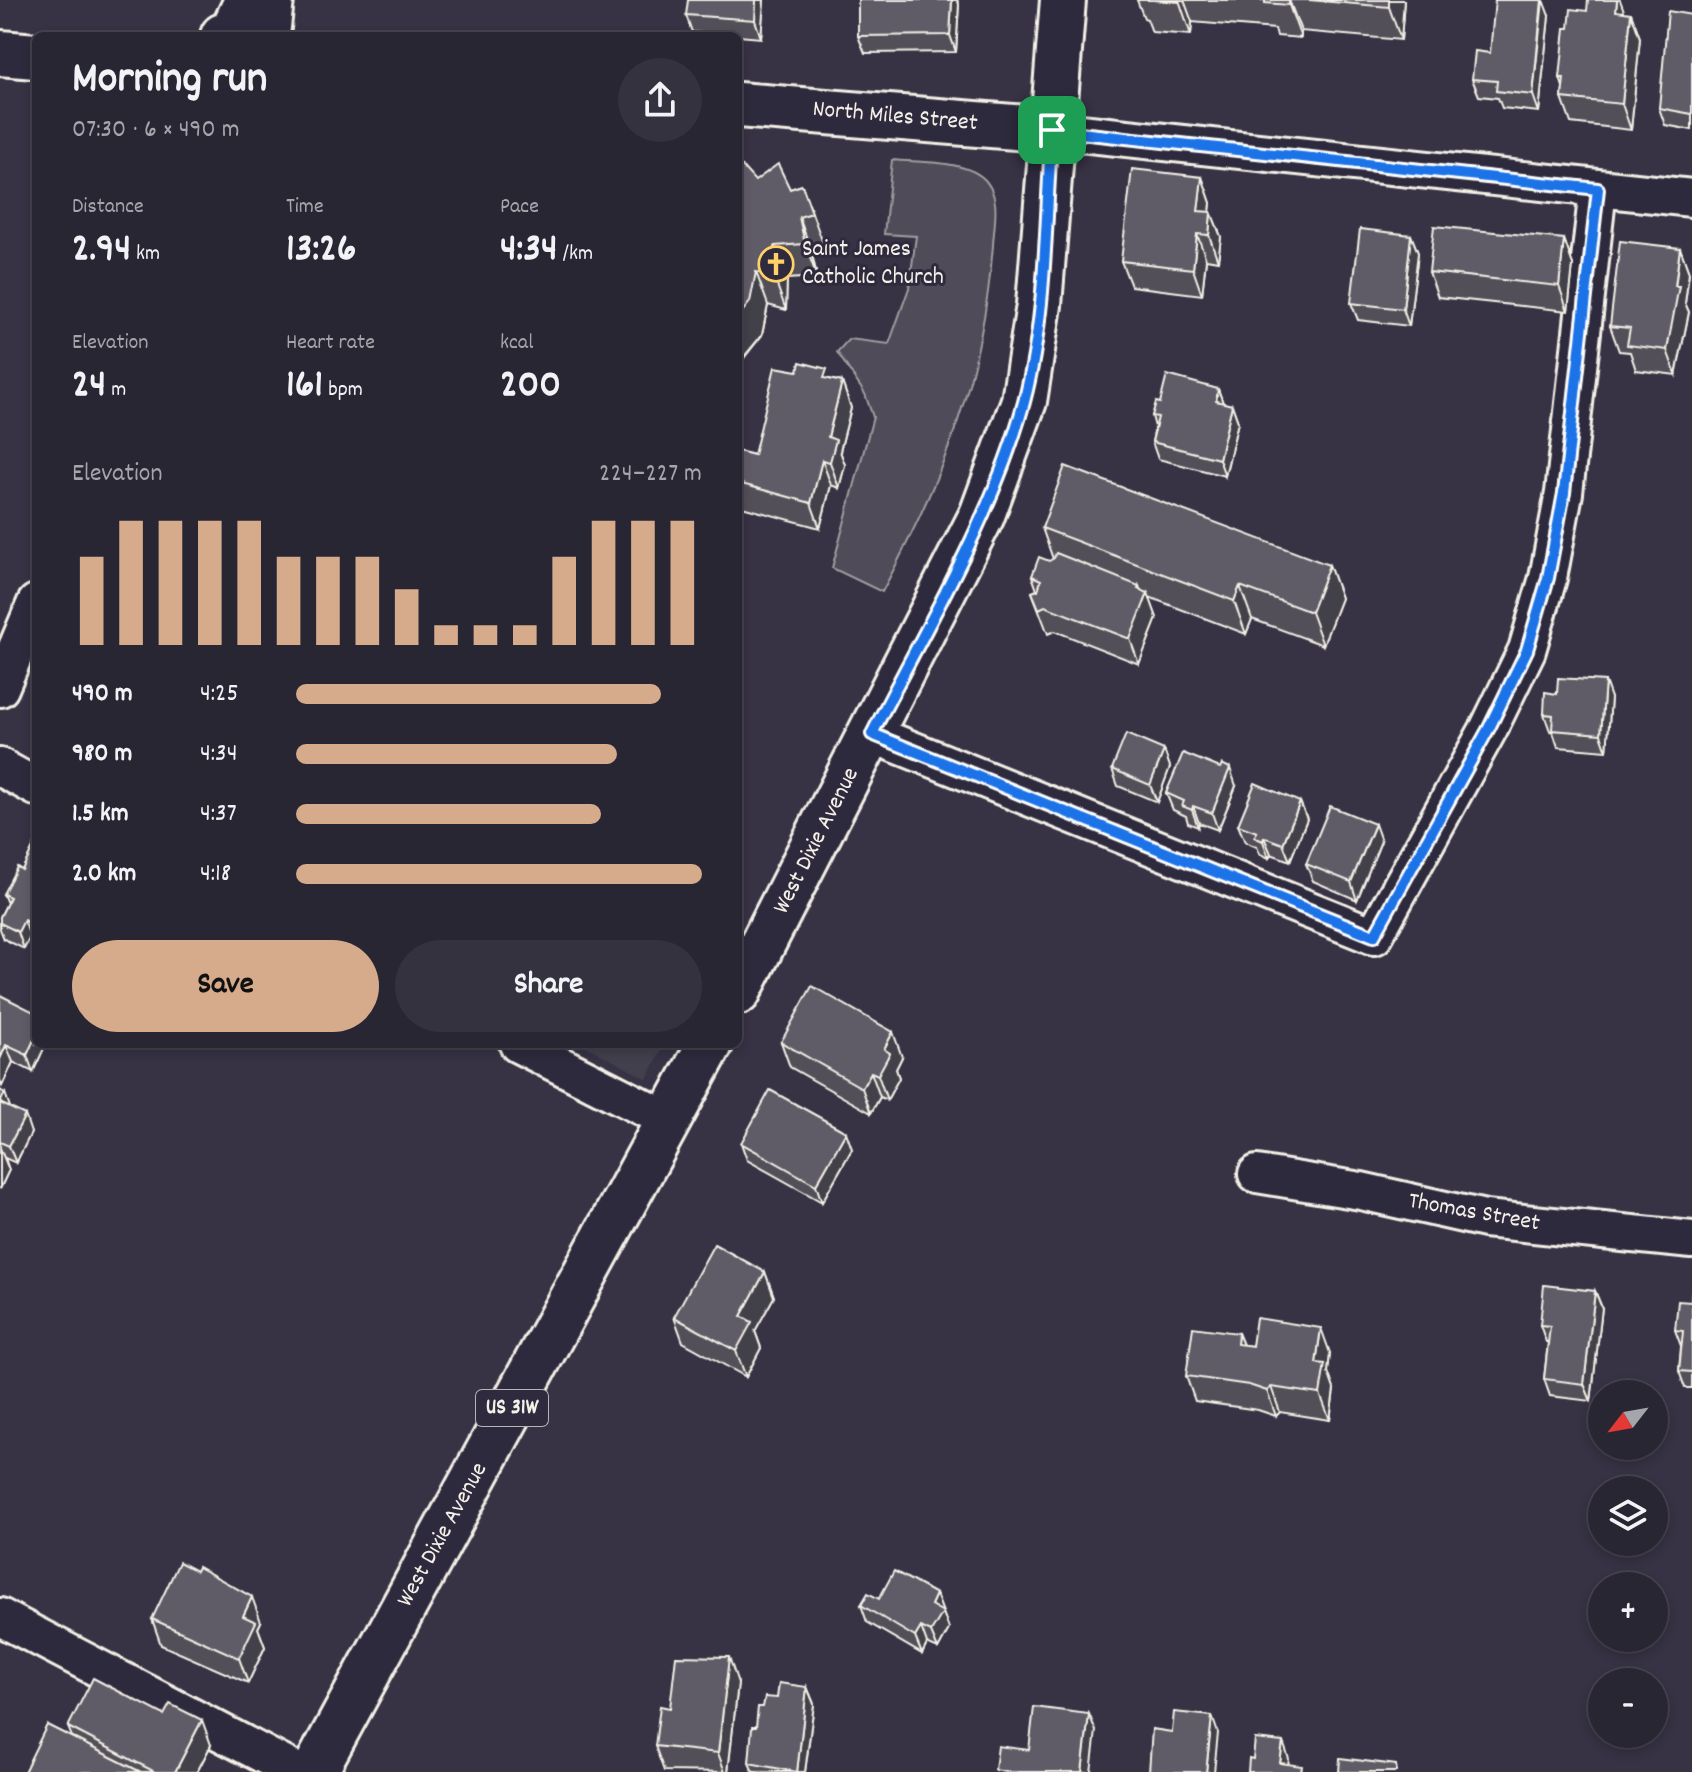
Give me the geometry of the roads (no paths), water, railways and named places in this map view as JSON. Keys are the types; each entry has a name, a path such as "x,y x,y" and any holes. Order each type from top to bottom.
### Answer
{"main road":[{"name":"West Dixie Avenue","path":"742,984 982,515 1024,401 1039,305 1063,0"},
{"path":"0,53 32,56"},
{"name":"North Miles Street","path":"742,105 1052,130"},
{"name":"West Dixie Avenue","path":"314,1772 708,1048"}],"street":[{"path":"271,32 275,0"},
{"path":"1052,130 1692,198"},
{"path":"872,734 1374,936 1489,728 1527,650 1548,578 1564,493 1598,189"},
{"path":"0,688 32,612"},
{"path":"0,767 32,785"},
{"path":"526,1048 668,1120"},
{"name":"Thomas Street","path":"1257,1174 1361,1191 1485,1219 1692,1240"},
{"path":"0,1617 297,1772"}],"place":[{"name":"Saint James Catholic Church","path":"776,264"}]}
